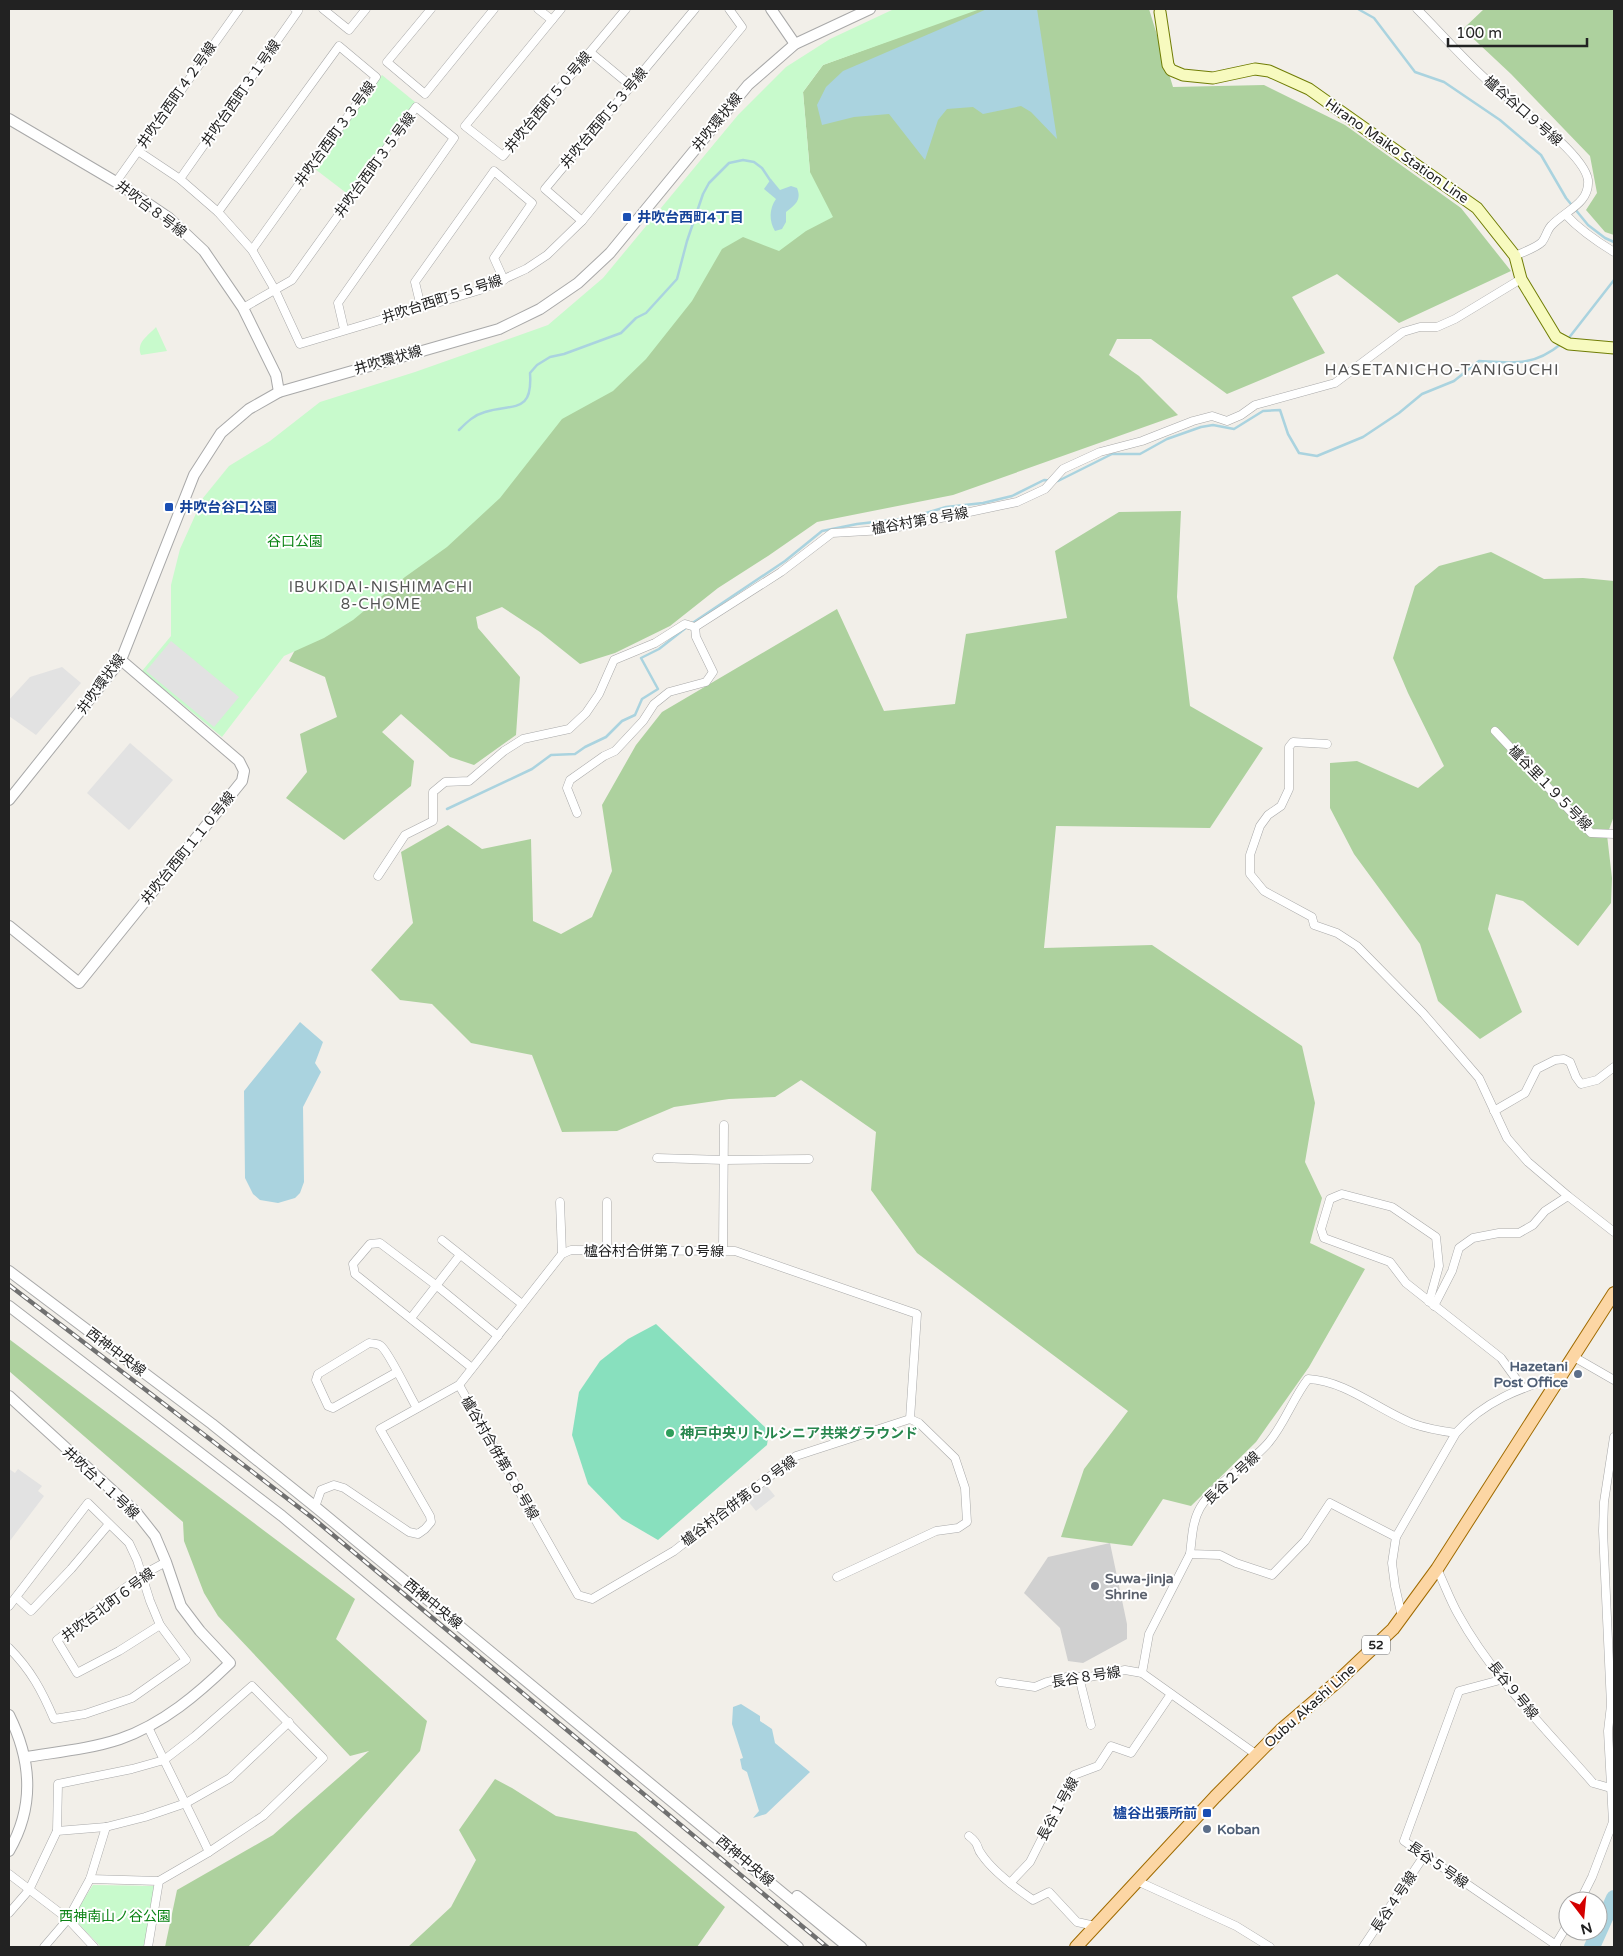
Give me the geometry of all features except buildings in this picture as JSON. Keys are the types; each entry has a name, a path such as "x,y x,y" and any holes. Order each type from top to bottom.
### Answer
{"main road":[{"name":"Hirano Maiko Station Line","path":"1160,12 1167,59 1171,70 1183,75 1213,78 1255,69 1269,71 1309,89 1477,208 1515,256 1521,279 1556,337 1565,342 1614,348"},
{"name":"Oubu Akashi Line","path":"1076,1947 1282,1729 1338,1681 1393,1629 1438,1569 1614,1293"}],"street":[{"name":"井吹台西町４２号線","path":"116,182 239,9"},
{"name":"井吹台西町３１号線","path":"180,179 298,11 295,9"},
{"path":"323,9 349,30 366,9"},
{"path":"431,9 387,62 425,94 494,9"},
{"path":"538,9 552,20"},
{"name":"井吹台西町５０号線","path":"561,9 465,126 503,156 626,9"},
{"name":"井吹台西町５３号線","path":"582,221 545,189 695,9"},
{"name":"井吹台西町５５号線","path":"138,151 180,179 218,212 252,250 275,290 300,344 344,329 480,290 526,269 547,255 582,221 742,27 730,9"},
{"path":"771,9 796,44"},
{"name":"井吹環状線","path":"9,800 121,660 194,475 221,432 248,409 279,392 499,329 540,309 578,283 610,253 748,85 796,44 870,9"},
{"name":"櫨谷谷口９号線","path":"1417,9 1489,82 1531,114 1571,154 1585,171 1588,182 1586,193 1578,204 1552,225 1541,242 1515,256"},
{"name":"井吹台西町３３号線","path":"218,212 339,46 376,77 252,250"},
{"path":"590,52 631,86"},
{"name":"井吹台西町３５号線","path":"243,308 292,280 416,107 454,138 338,303 344,329"},
{"name":"井吹台８号線","path":"9,119 116,182 168,218 204,251 243,308 276,375 279,392"},
{"path":"421,307 415,282 494,171 532,203 494,258 504,280"},
{"path":"1568,212 1574,224 1597,242 1614,252"},
{"name":"櫨谷村第８号線","path":"378,876 405,834 432,822 433,792 444,782 469,781 504,751 523,739 569,729 586,713 599,694 614,660 655,643 685,624 691,626 781,572 832,533 884,530 1017,502 1045,489 1063,469 1100,452 1142,441 1193,421 1212,416 1227,421 1242,415 1254,405 1335,383 1403,332 1420,327 1437,326 1455,319 1521,279"},
{"path":"577,813 567,788 570,780 615,751 643,721 654,704 669,692 706,682 713,672 691,626"},
{"name":"井吹台西町１１０号線","path":"9,926 79,983 242,781 244,771 239,761 121,660"},
{"name":"櫨谷里１９５号線","path":"1495,731 1592,833 1613,835"},
{"path":"1327,744 1293,742 1289,747 1289,789 1281,806 1268,816 1260,826 1250,856 1250,874 1264,891 1312,917 1314,925 1337,933 1357,946 1423,1013 1479,1078 1507,1138 1528,1162 1614,1232"},
{"path":"1494,1111 1526,1094 1537,1070 1555,1060 1564,1059 1570,1062 1576,1078 1581,1084 1597,1080 1614,1067"},
{"path":"722,1251 724,1125"},
{"path":"657,1158 724,1160 809,1158"},
{"path":"1432,1304 1439,1266 1436,1237 1392,1208 1342,1194 1330,1199 1321,1229 1324,1238 1390,1262 1406,1283 1432,1304 1501,1358 1522,1388"},
{"path":"1432,1304 1452,1271 1460,1248 1473,1238 1499,1233 1519,1233 1533,1225 1545,1211 1568,1196"},
{"path":"459,1385 562,1254 560,1202"},
{"path":"607,1250 608,1202"},
{"path":"442,1240 522,1304"},
{"path":"472,1368 355,1274 353,1264 370,1244 380,1243 437,1286 498,1336"},
{"name":"櫨谷村合併第７０号線","path":"562,1254 572,1250 735,1251 917,1314 910,1419"},
{"path":"412,1318 460,1255"},
{"name":"西神中央線","path":"9,1271 212,1424 738,1854 848,1947"},
{"name":"西神中央線","path":"9,1306 282,1516 798,1947"},
{"path":"397,1372 333,1408 328,1406 316,1380 318,1374 369,1343 376,1344 382,1347 397,1372 417,1408"},
{"path":"1574,1357 1614,1380"},
{"path":"1402,1617 1394,1586 1392,1563 1396,1538 1456,1433 1465,1422 1486,1407 1522,1388 1562,1376"},
{"name":"長谷２号線","path":"1190,1554 1193,1526 1200,1509 1214,1491 1262,1450 1272,1439 1308,1379 1323,1380 1413,1423 1432,1430 1456,1433"},
{"name":"櫨谷村合併第６８号線","path":"315,1507 321,1490 334,1485 344,1488 409,1532 418,1534 425,1529 431,1522 430,1516 380,1429 459,1385 578,1595"},
{"name":"井吹台１１号線","path":"9,1396 136,1512 155,1536 181,1606 200,1631 230,1662 205,1687 180,1707 148,1727 120,1739 85,1748 26,1757"},
{"path":"837,1577 936,1530 958,1528 967,1522 964,1488 955,1458 920,1423 910,1419"},
{"name":"櫨谷村合併第６９号線","path":"578,1595 592,1599 674,1551 796,1456 910,1419"},
{"path":"1585,1891 1613,1822 1608,1731 1611,1705 1603,1531 1604,1502 1614,1437"},
{"path":"9,1606 88,1503 129,1543 160,1625 186,1660 132,1698 86,1714 54,1720 43,1693 25,1665 9,1648"},
{"path":"1257,1755 1142,1673 1149,1634 1190,1554 1220,1555 1236,1563 1272,1574 1305,1541 1330,1503 1396,1538"},
{"path":"16,1597 31,1612 109,1524"},
{"name":"井吹台北町６号線","path":"160,1625 119,1651 77,1673 57,1640 142,1575 166,1562"},
{"name":"長谷９号線","path":"1438,1569 1457,1613 1484,1654 1593,1783 1612,1789"},
{"name":"長谷８号線","path":"1000,1682 1035,1688 1047,1682 1070,1676 1084,1678 1125,1670 1142,1673"},
{"path":"1078,1677 1091,1726"},
{"name":"長谷５号線","path":"1504,1679 1459,1691 1404,1841 1555,1946"},
{"path":"9,1913 29,1890 57,1831 58,1784 132,1769 164,1760 195,1736 252,1686 323,1758 263,1816 209,1852 159,1881 90,1880"},
{"name":"長谷１号線","path":"1010,1883 1030,1862 1074,1774 1098,1766 1111,1746 1131,1753 1171,1694"},
{"path":"9,1716 26,1757 28,1791 24,1816 9,1852"},
{"path":"57,1831 106,1827 145,1817 186,1803 230,1778 289,1722"},
{"path":"148,1727 209,1852"},
{"path":"661,1792 699,1819 861,1947"},
{"path":"641,1817 788,1947"},
{"path":"44,1947 68,1919 90,1880 106,1827"},
{"path":"969,1836 978,1843 981,1854 1010,1883 1033,1900 1049,1892 1077,1922 1095,1926"},
{"name":"長谷４号線","path":"1363,1947 1424,1856"},
{"path":"9,1874 68,1919 94,1947"},
{"path":"148,1947 159,1881"},
{"path":"1137,1881 1236,1926 1270,1947"}],"shaded area":[{"path":"171,641 239,697 214,727 146,671"},
{"path":"62,667 81,683 36,735 9,716 9,700 30,677"},
{"path":"130,743 173,780 129,830 87,793"},
{"path":"9,1469 15,1473 18,1469 42,1486 38,1491 44,1496 9,1542"},
{"path":"766,1485 775,1496 756,1511 747,1500"},
{"path":"1110,1543 1127,1624 1127,1639 1083,1663 1068,1661 1060,1628 1024,1593 1048,1557"}],"green space":[{"name":"谷口公園","path":"894,9 980,9 823,65 803,92 810,172 833,217 806,231 779,251 743,237 722,249 692,301 646,359 613,391 562,419 500,498 447,547 405,577 353,620 324,638 284,656 222,737 142,671 171,636 171,585 180,549 203,498 229,466 270,441 320,402 415,372 548,325 603,278 738,115 786,67 830,39"},
{"path":"976,9 1149,9 1173,87 1264,85 1345,125 1461,208 1511,271 1399,323 1337,274 1292,297 1325,353 1227,394 1151,339 1117,339 1109,355 1139,376 1178,415 953,495 817,522 718,588 670,626 615,653 580,664 540,632 502,607 476,617 478,628 520,677 516,735 474,765 450,757 401,714 382,732 414,761 411,786 344,840 286,798 307,772 300,734 337,717 325,677 289,661 311,621 710,244 810,172 803,92 823,65"},
{"path":"1484,9 1614,9 1614,235 1605,232 1586,210 1597,193 1590,156 1511,74 1463,29"},
{"path":"382,75 415,102 349,195 315,169"},
{"path":"156,327 167,351 141,355 141,343"},
{"path":"1181,511 1177,597 1190,706 1263,748 1210,828 1056,826 1044,948 1152,945 1302,1046 1315,1103 1305,1162 1322,1198 1310,1243 1365,1269 1309,1367 1256,1442 1191,1506 1163,1499 1132,1546 1061,1537 1084,1469 1128,1411 917,1253 871,1190 876,1132 801,1080 775,1097 729,1099 674,1107 617,1131 562,1132 532,1055 471,1043 432,1004 400,1000 371,970 413,923 401,852 448,825 482,849 531,839 533,921 561,934 592,917 612,871 602,805 636,745 662,712 837,609 884,711 955,704 966,634 1067,618 1055,551 1119,512"},
{"path":"1491,552 1544,579 1583,578 1614,581 1614,816 1607,835 1612,878 1611,903 1578,946 1523,901 1496,894 1488,929 1522,1012 1480,1039 1438,1001 1420,944 1354,854 1330,808 1330,763 1357,761 1418,788 1444,766 1393,658 1415,586 1439,566"},
{"name":"神戸中央リトルシニア共栄グラウンド","path":"656,1324 769,1431 767,1445 658,1540 622,1519 588,1484 572,1435 579,1392 600,1361 628,1339"},
{"path":"9,1339 355,1599 336,1639 427,1721 420,1751 248,1947 165,1947 177,1890 273,1835 369,1751 350,1756 218,1616 204,1593 184,1541 183,1522 9,1371"},
{"path":"495,1779 556,1816 636,1832 725,1907 697,1947 408,1947 451,1907 476,1860 459,1830"},
{"name":"西神南山ノ谷公園","path":"93,1885 154,1886 143,1947 101,1947 76,1921 75,1913"}],"water":[{"path":"987,9 1037,9 1057,139 1031,112 1021,106 983,114 973,107 947,109 938,120 925,160 889,114 854,117 822,125 817,105 826,87 843,71"},
{"path":"771,179 780,190 791,186 797,188 799,196 795,204 786,212 786,222 782,229 775,231 771,215 776,199 764,189"},
{"path":"300,1022 323,1042 315,1063 321,1072 303,1107 304,1182 300,1193 295,1198 278,1203 260,1200 253,1194 245,1178 244,1091"},
{"path":"741,1704 760,1716 760,1721 772,1729 775,1743 810,1772 766,1814 753,1818 759,1811 747,1772 742,1769 740,1759 743,1758 732,1724 733,1707"}],"waterway":[{"path":"1358,9 1374,18 1415,72 1444,82 1500,120 1541,155 1566,198 1588,225 1605,238 1614,242"},
{"path":"459,430 481,413 512,407 524,401 528,396 530,373 537,365 550,357 564,354 621,333 636,318 646,313 677,279 687,241 703,194 709,183 729,163 743,160 754,162 762,168 770,180"},
{"path":"1568,339 1614,280"},
{"path":"691,624 785,561 822,531 857,524 909,518 946,507 983,503 1012,496 1044,480 1058,481 1112,454 1140,454 1167,439 1201,427 1213,425 1234,429 1263,411 1280,410 1288,434 1299,453 1317,456 1363,437 1399,413 1422,394 1454,381 1479,361 1522,362 1541,357 1561,344"},
{"path":"447,809 532,769 551,755 575,754 606,737 622,721 635,715 642,699 658,689 641,658 659,649 687,627"},
{"path":"1592,1947 1614,1898"}],"railway":[{"path":"9,1285 314,1519 827,1947"}],"place":[{"name":"井吹台西町4丁目","path":"627,217"},
{"name":"井吹台谷口公園","path":"169,507"},
{"name":"Hazetani Post Office","path":"1578,1374"},
{"name":"神戸中央リトルシニア共栄グラウンド","path":"670,1433"},
{"name":"Suwa-jinja Shrine","path":"1095,1586"},
{"name":"櫨谷出張所前","path":"1207,1813"},
{"name":"Koban","path":"1207,1829"}],"district":[{"name":"HASETANICHO-TANIGUCHI","path":"1442,370"},
{"name":"IBUKIDAI-NISHIMACHI 8-CHOME","path":"381,596"}]}
